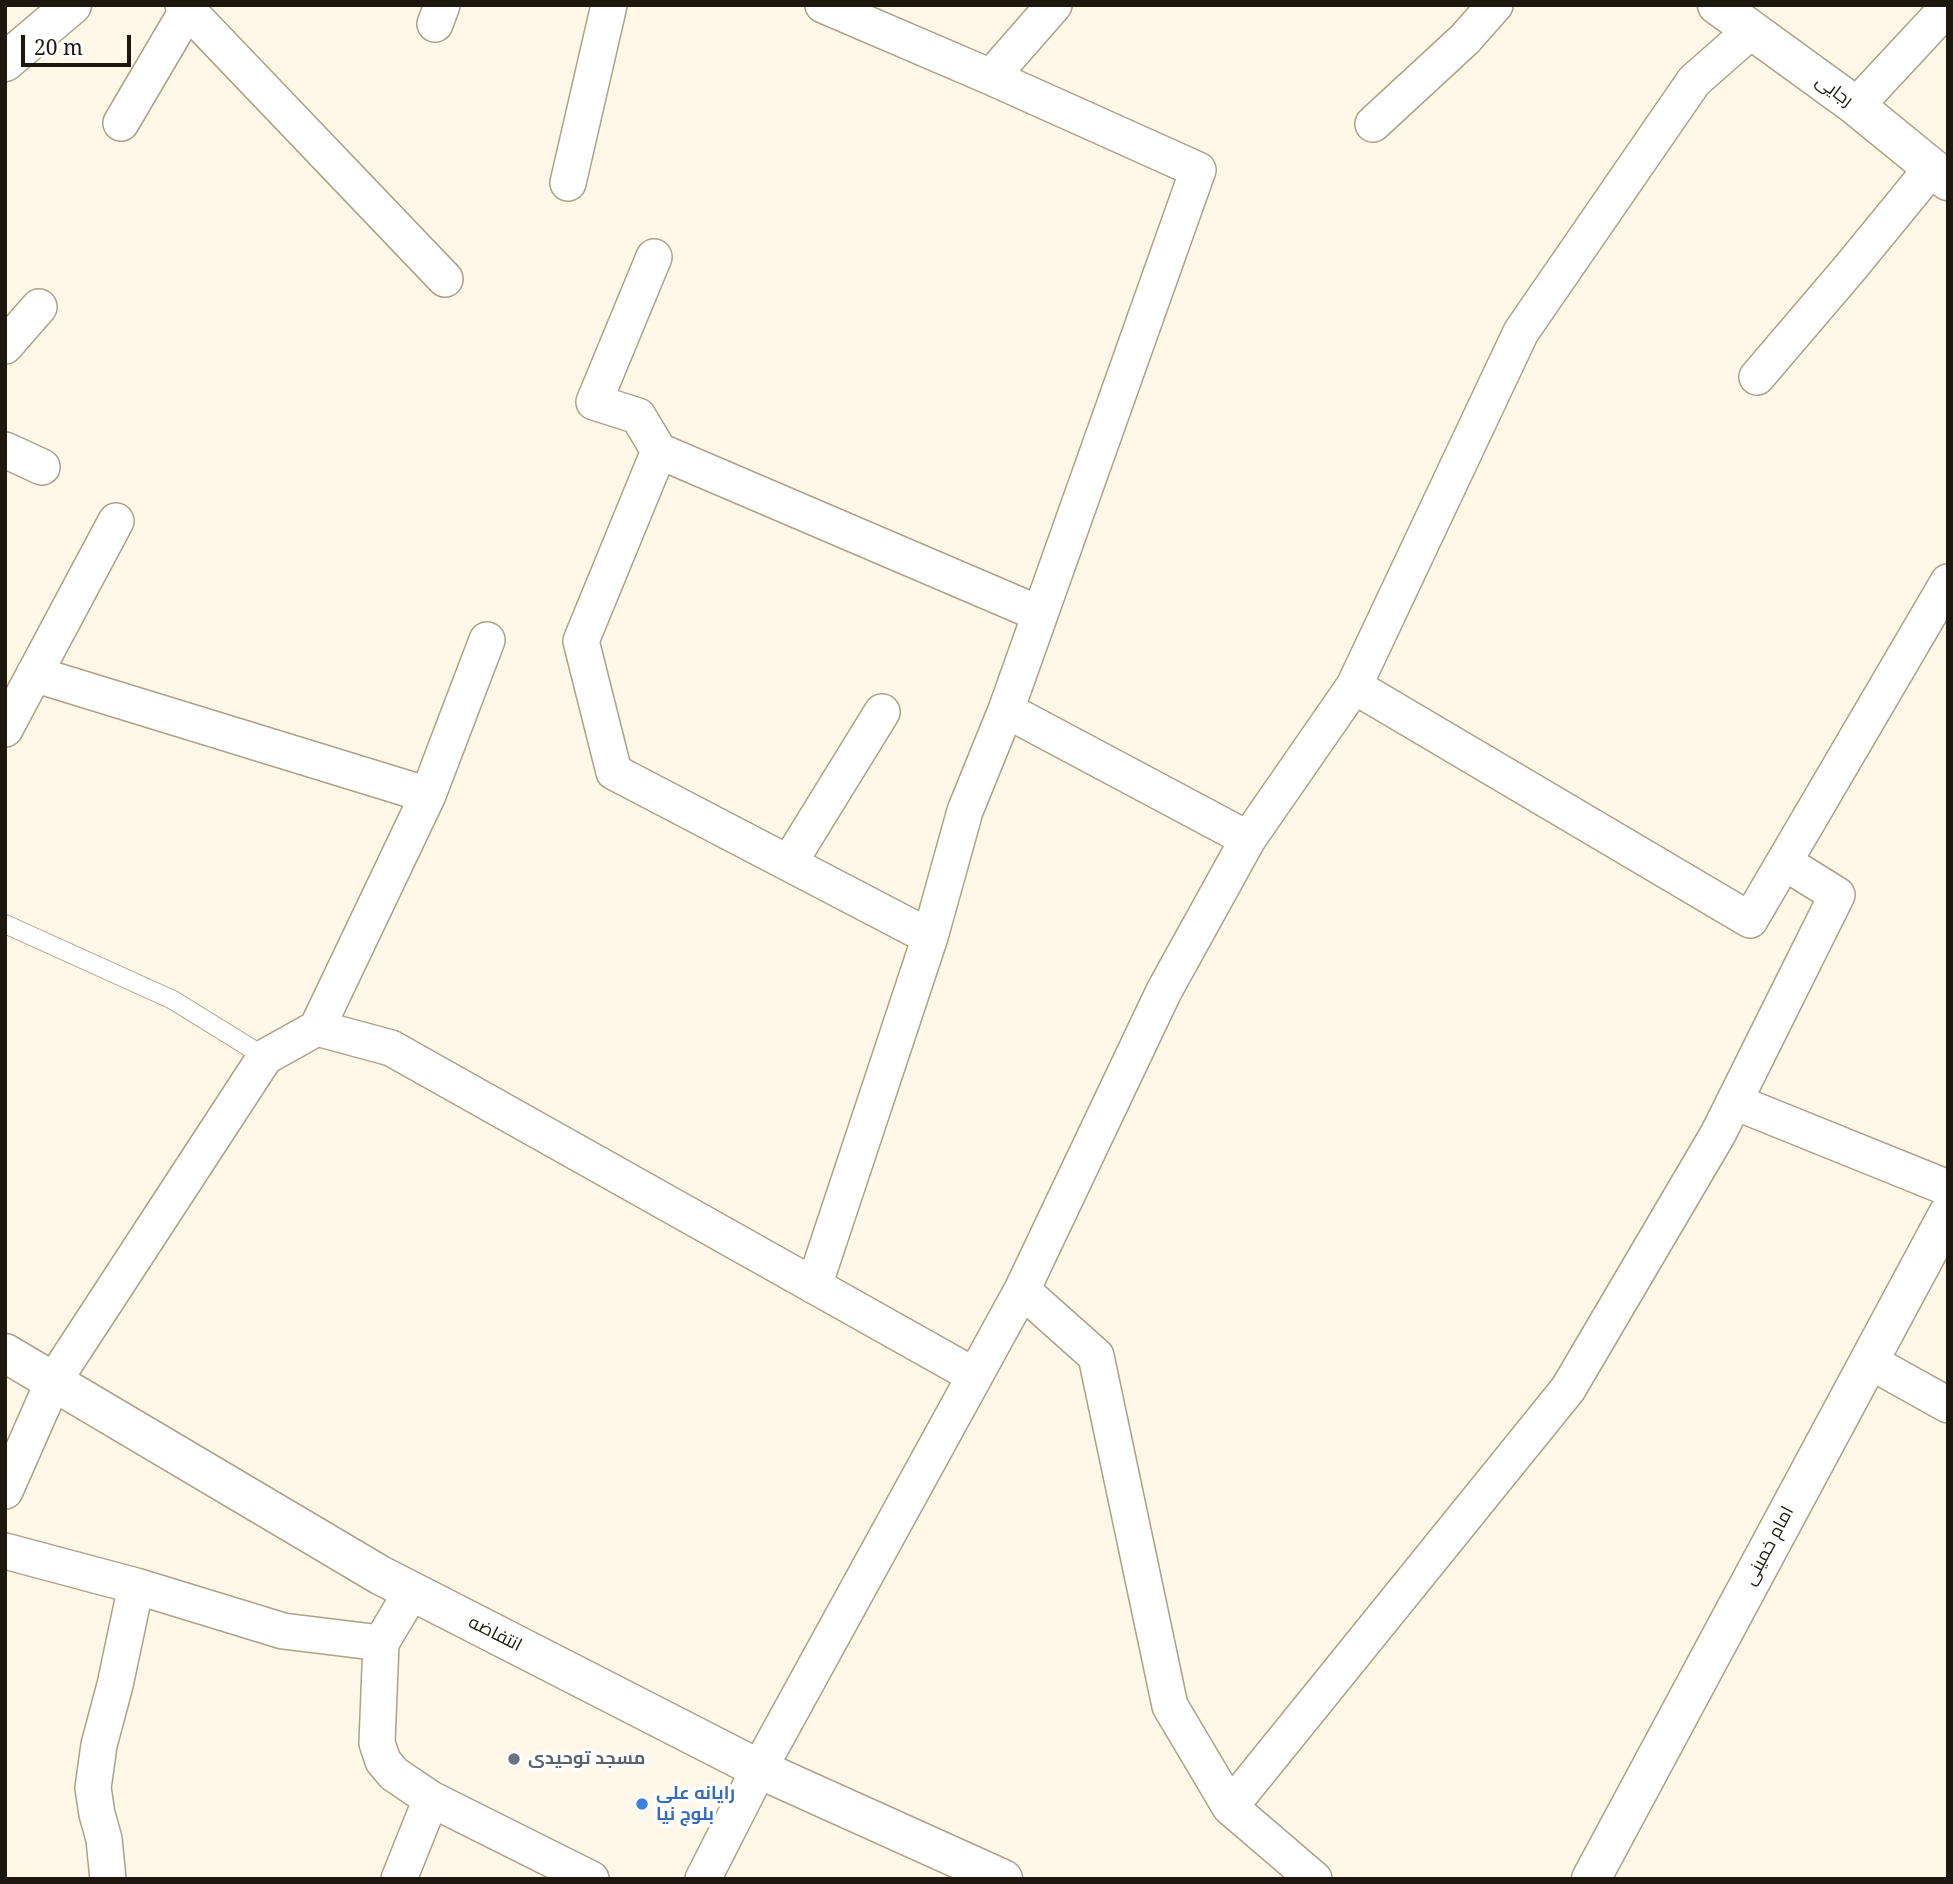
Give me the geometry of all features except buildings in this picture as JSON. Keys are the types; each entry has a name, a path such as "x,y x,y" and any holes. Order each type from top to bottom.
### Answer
{"street":[{"path":"11,48 72,5"},
{"path":"568,183 609,5"},
{"path":"814,1286 930,937 965,811 1006,710 1198,170 991,76 823,5"},
{"path":"991,76 1054,5"},
{"path":"1373,124 1465,39 1495,5"},
{"name":"رجایی","path":"1717,5 1856,106 1939,175"},
{"path":"121,123 186,7 445,279"},
{"path":"1856,106 1948,8"},
{"path":"703,1879 759,1769 1021,1290 1164,991 1248,839 1354,686 1521,332 1694,81 1752,30"},
{"path":"1758,377 1850,268 1939,175"},
{"path":"654,257 594,402 638,416 659,451 1040,614"},
{"path":"5,346 38,307"},
{"path":"5,450 42,467"},
{"path":"659,451 581,641 614,772 930,937"},
{"path":"5,729 116,521"},
{"path":"1354,686 1750,920 1948,582"},
{"path":"5,1491 53,1382 265,1057 317,1028 428,795 487,640"},
{"path":"34,674 428,795"},
{"path":"1006,710 1248,839"},
{"path":"789,863 882,712"},
{"path":"1230,1807 1568,1390 1718,1135 1836,895 1784,862"},
{"path":"317,1028 391,1048 975,1376"},
{"path":"1735,1102 1948,1188"},
{"name":"امام خمینی","path":"1591,1879 1948,1214"},
{"path":"1021,1290 1096,1356 1170,1706 1230,1807 1314,1879"},
{"name":"انتفاضه","path":"5,1353 356,1561 412,1591 759,1769 1003,1879"},
{"path":"1869,1361 1948,1405"},
{"path":"5,1551 136,1586 282,1631 381,1643"},
{"path":"108,1879 104,1839 93,1788 99,1745 136,1586"},
{"path":"412,1591 381,1643 377,1743 383,1762 394,1774 431,1799 591,1879"},
{"path":"399,1879 431,1799"}],"lane":[{"path":"5,924 173,1000 265,1057"}],"place":[{"name":"مسجد توحیدی","path":"514,1759"},
{"name":"رایانه علی بلوچ نیا","path":"642,1804"}]}
